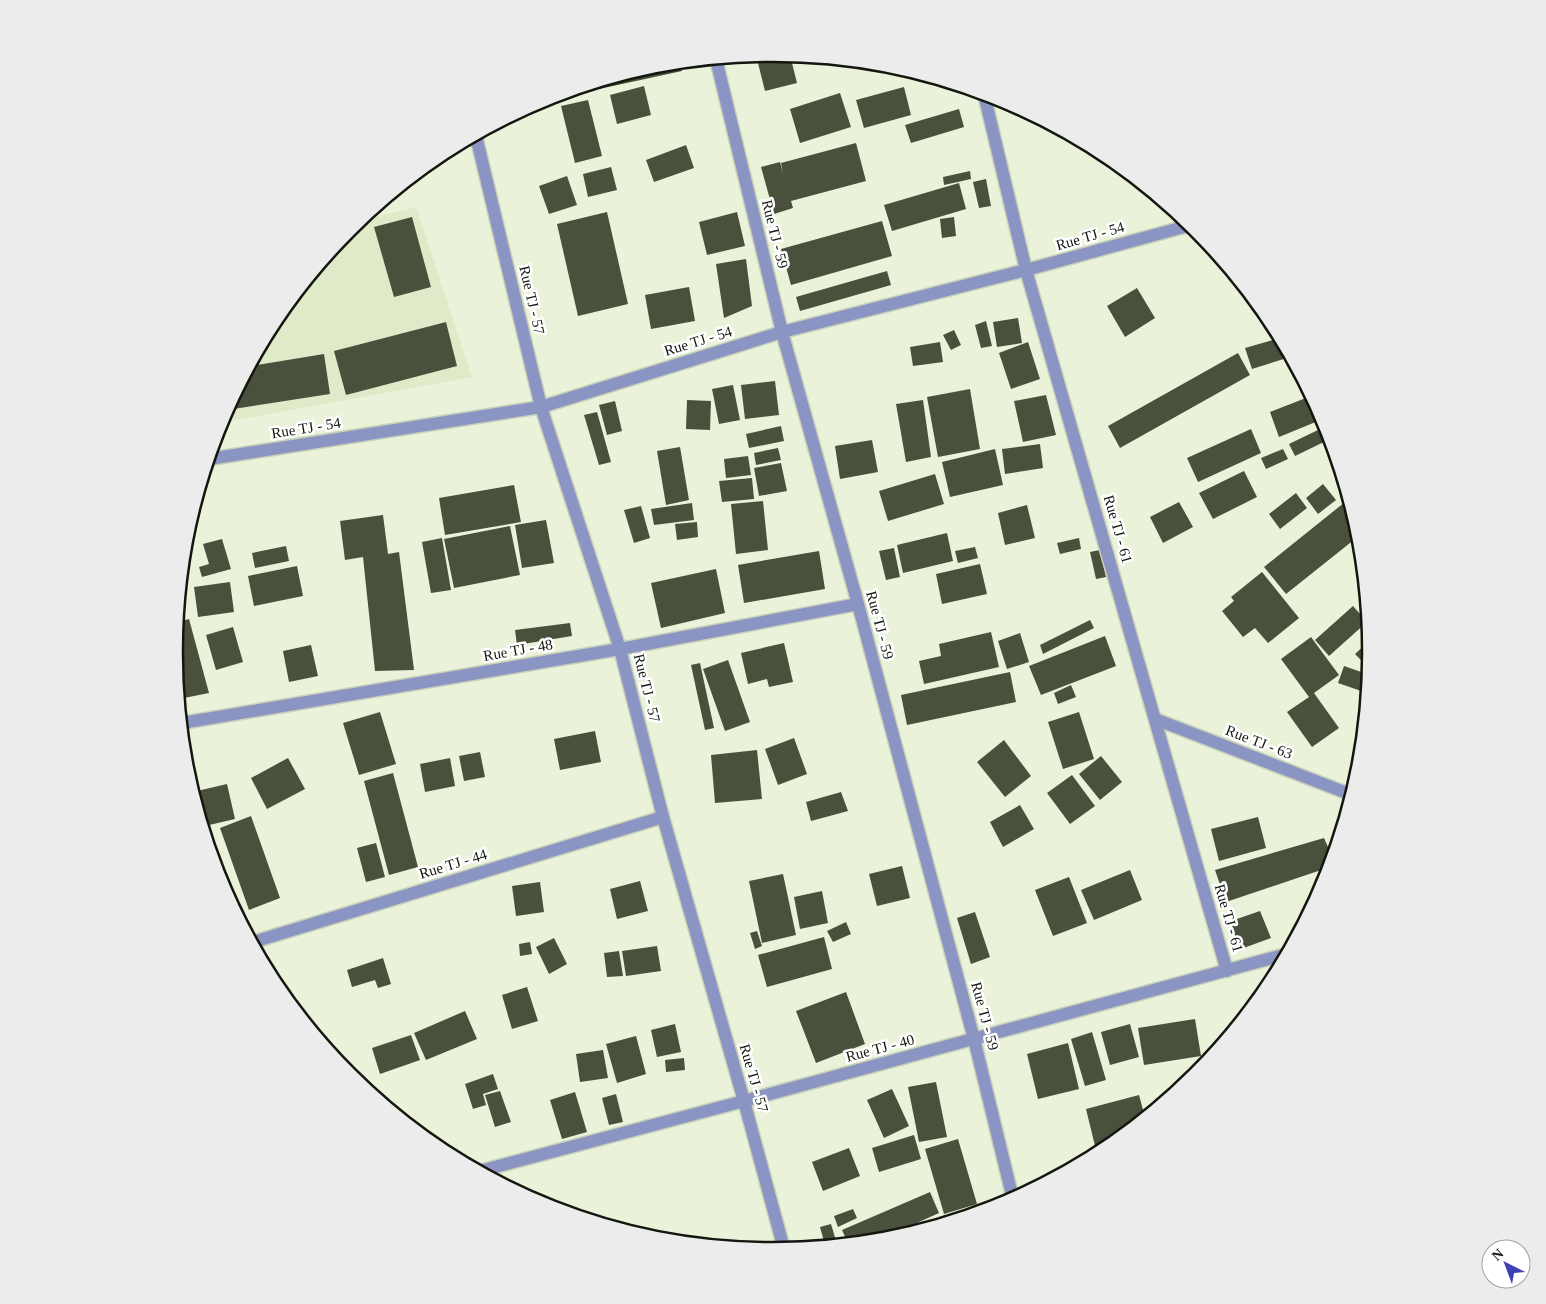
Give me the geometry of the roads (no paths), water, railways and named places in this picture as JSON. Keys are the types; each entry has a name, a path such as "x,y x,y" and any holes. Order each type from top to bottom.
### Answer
{"street":[{"name":"Rue TJ - 59","path":"718,66 782,332 858,604 974,1039 1010,1192"},
{"name":"Rue TJ - 61","path":"986,102 1026,270 1227,971"},
{"name":"Rue TJ - 57","path":"477,141 541,408 620,649 663,817 782,1242"},
{"name":"Rue TJ - 54","path":"217,458 541,408 782,332 1026,270 1181,227"},
{"name":"Rue TJ - 48","path":"188,722 620,649 858,604"},
{"name":"Rue TJ - 63","path":"1155,719 1345,792"},
{"name":"Rue TJ - 44","path":"258,940 663,817"},
{"name":"Rue TJ - 40","path":"489,1169 1278,957"}]}
